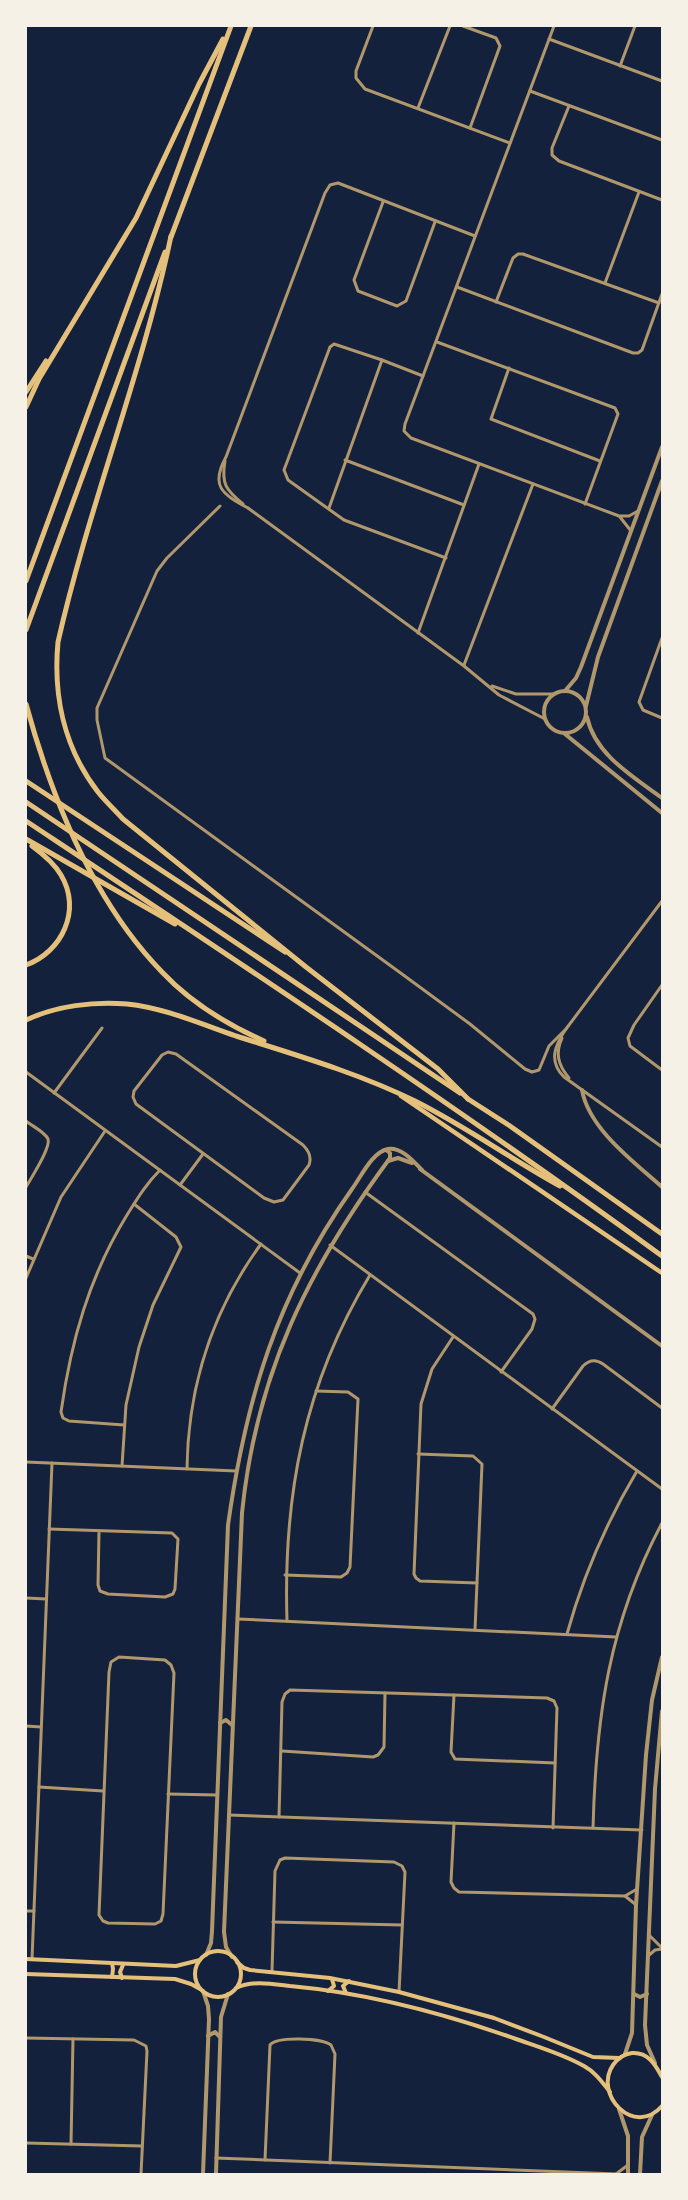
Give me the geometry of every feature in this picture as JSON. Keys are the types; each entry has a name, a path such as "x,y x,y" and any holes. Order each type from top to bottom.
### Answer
{"highway":[{"path":"26,407 39,379 136,218 199,84 231,26"},
{"path":"26,581 231,26"},
{"path":"26,630 251,26"},
{"path":"171,236 160,292 64,614 58,642 56,665 61,714 68,738 80,764 98,791 123,819 306,967 422,1055 468,1099"},
{"path":"26,392 83,305"},
{"path":"26,704 60,805 81,852 116,916 150,960 191,999 221,1020 288,1052"},
{"path":"26,781 306,967"},
{"path":"26,802 510,1126 663,1234"},
{"path":"26,821 580,1196 663,1256"},
{"path":"26,840 170,922 191,931"},
{"path":"26,840 57,869 66,885 69,905 67,925 58,942 46,955 26,965"},
{"path":"26,1020 46,1012 80,1005 133,1005 159,1010 288,1052 397,1092 580,1196"}],"main road":[{"path":"397,1092 412,1105 663,1273"},
{"path":"26,1959 180,1965 218,1952 232,1957 246,1969 330,1978 399,1992 515,2026 592,2057 619,2058"},
{"path":"200,1960 195,1974 201,1990"},
{"path":"236,1988 240,1973 237,1962"},
{"path":"111,1977 112,1963"},
{"path":"122,1978 120,1969 123,1964"},
{"path":"26,1974 175,1979 215,1997 228,1995 236,1988 254,1983 328,1991 421,2009 539,2047 587,2067 610,2092 619,2108 634,2117 663,2112"},
{"path":"328,1991 335,1985 330,1978"},
{"path":"347,1994 343,1987 345,1983 350,1982"},
{"path":"610,2092 608,2076 619,2058 625,2054 643,2055 655,2064 663,2077"},
{"path":"655,2113 663,2106"}],"street":[{"path":"373,26 356,71 356,78 365,89 510,143"},
{"path":"418,108 450,26"},
{"path":"463,26 496,38 500,46 470,128"},
{"path":"554,26 405,424 405,434 619,516 629,516 639,510"},
{"path":"620,66 635,26"},
{"path":"549,39 663,81"},
{"path":"530,91 663,140"},
{"path":"569,106 552,148 552,155 559,161 663,200"},
{"path":"475,236 338,183 330,185 226,457 223,476 225,485 248,508 506,699 545,719 553,729 565,734 663,813"},
{"path":"605,283 640,191"},
{"path":"384,202 354,280 358,291 397,306 403,305 435,222"},
{"path":"496,302 513,258 518,254 523,254 659,303"},
{"path":"457,287 633,353 642,350 663,294"},
{"path":"436,342 615,408 618,414 585,504"},
{"path":"423,376 334,344 330,348 284,471 288,480 344,520 446,558"},
{"path":"329,508 381,360"},
{"path":"509,368 491,419 600,461"},
{"path":"488,684 516,694 554,694 565,691 579,673 663,447"},
{"path":"345,460 464,505"},
{"path":"418,633 479,464"},
{"path":"663,481 594,669 586,706 593,737 611,758 663,798"},
{"path":"464,666 533,484"},
{"path":"220,506 167,558 157,571 97,708 97,720 105,758 532,1072 540,1069 549,1047 566,1029 628,950 663,901"},
{"path":"619,516 631,531"},
{"path":"599,619 603,623 610,624"},
{"path":"663,638 639,702 645,711 663,717"},
{"path":"565,691 580,697 586,706"},
{"path":"545,719 545,705 554,694"},
{"path":"565,734 582,726 587,714"},
{"path":"603,766 605,761 611,758"},
{"path":"663,986 634,1025 628,1038 630,1046 663,1070"},
{"path":"54,1093 102,1028"},
{"path":"566,1029 559,1048 558,1059 572,1082 663,1147"},
{"path":"166,1052 176,1054 303,1145 308,1151 310,1160 307,1168 285,1197 274,1202 264,1198 203,1154 141,1108 133,1099 134,1090 160,1056 166,1052"},
{"path":"26,1072 300,1273"},
{"path":"582,1090 587,1107 596,1124 663,1187"},
{"path":"26,1121 46,1136 48,1141 47,1150 26,1187"},
{"path":"26,1278 61,1197 105,1131"},
{"path":"232,1957 226,1947 224,1932 236,1619 244,1496 249,1458 275,1362 293,1316 330,1245 387,1161 390,1154 386,1150"},
{"path":"206,1955 212,1931 228,1525 236,1470 251,1401 264,1358 300,1273 328,1224 375,1157 386,1150 400,1151 422,1170 663,1346"},
{"path":"180,1185 203,1154"},
{"path":"387,1161 393,1158 400,1159 422,1170"},
{"path":"124,1425 69,1421 61,1414 70,1356 90,1288 108,1249 134,1204 160,1170"},
{"path":"350,1191 358,1190 361,1194 360,1198"},
{"path":"365,1191 533,1314 535,1319 532,1329 501,1372"},
{"path":"123,1466 124,1425 129,1386 145,1328 181,1248 181,1242 177,1237 134,1204"},
{"path":"187,1468 192,1400 206,1348 229,1294 261,1244"},
{"path":"330,1245 663,1489"},
{"path":"26,1256 33,1259"},
{"path":"287,1621 285,1575 292,1490 302,1440 316,1390 344,1322 370,1275"},
{"path":"453,1337 436,1361 426,1385 420,1413 415,1577 420,1581 477,1583"},
{"path":"264,1358 269,1363 275,1362"},
{"path":"552,1409 583,1366 594,1361 603,1364 663,1408"},
{"path":"285,1575 341,1577 350,1567 358,1399 348,1392 316,1390"},
{"path":"251,1401 258,1399 262,1405"},
{"path":"418,1454 473,1456 482,1464 475,1630"},
{"path":"26,1462 236,1470"},
{"path":"32,1959 52,1463"},
{"path":"567,1634 577,1599 598,1546 637,1471"},
{"path":"593,1828 597,1738 606,1678 616,1637 636,1580 663,1523"},
{"path":"49,1529 175,1534 178,1539 173,1594 165,1597 108,1594 100,1591 98,1585 99,1531"},
{"path":"26,1598 46,1599"},
{"path":"236,1619 616,1637"},
{"path":"119,1657 165,1660 172,1668 162,1919 157,1924 108,1923 101,1919 99,1912 103,1791 111,1662 119,1657"},
{"path":"625,2054 632,2033 636,1905 648,1733 662,1660"},
{"path":"279,1816 282,1702 289,1690 454,1695 552,1700 557,1708 553,1828"},
{"path":"282,1751 373,1757 378,1755 384,1747 385,1693"},
{"path":"454,1695 451,1752 455,1759 555,1763"},
{"path":"221,1708 228,1711 233,1709"},
{"path":"655,2064 647,2045 646,2032 658,1749 663,1711"},
{"path":"220,1723 226,1720 232,1726"},
{"path":"26,1726 41,1727"},
{"path":"39,1787 103,1791"},
{"path":"168,1794 217,1795"},
{"path":"229,1815 642,1830"},
{"path":"454,1823 451,1882 459,1892 625,1896 637,1889"},
{"path":"272,1971 275,1869 278,1862 285,1858 399,1863 405,1872 399,1992"},
{"path":"625,1896 636,1905"},
{"path":"26,1911 34,1911"},
{"path":"273,1922 402,1925"},
{"path":"212,1931 216,1934 224,1932"},
{"path":"649,1935 663,1948"},
{"path":"648,1956 655,1950 663,1948"},
{"path":"201,1990 208,2010 203,2175"},
{"path":"634,1993 640,1997 647,1994"},
{"path":"216,2175 220,2037 222,2012 228,1995"},
{"path":"208,2036 215,2032 220,2037"},
{"path":"26,2038 134,2040 146,2046 141,2175"},
{"path":"71,2144 73,2039"},
{"path":"265,2160 270,2045 273,2041 278,2040 321,2041 331,2045 335,2054 330,2163"},
{"path":"619,2108 628,2136 628,2175"},
{"path":"640,2175 642,2137 655,2113"},
{"path":"26,2142 142,2146"},
{"path":"216,2158 617,2174 628,2165"},
{"path":"504,2169 504,2175"}]}
